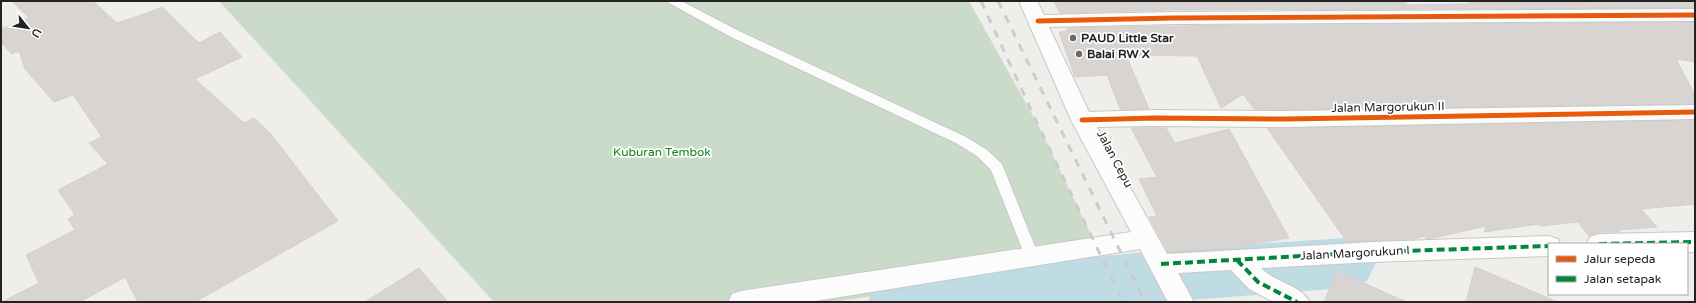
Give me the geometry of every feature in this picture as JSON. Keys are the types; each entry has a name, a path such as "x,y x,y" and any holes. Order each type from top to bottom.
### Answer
{"street":[{"name":"Jalan Cepu","path":"1028,1 1082,120 1169,280"},
{"path":"1038,21 1173,18 1695,16"},
{"name":"Jalan Margorukun II","path":"1082,120 1155,118 1286,119 1695,112"},
{"path":"742,302 1146,239"},
{"path":"1647,243 1695,242"},
{"name":"Jalan Margorukun I","path":"1169,280 1243,267 1380,252 1548,246"},
{"path":"1243,267 1258,282 1297,302"}],"lane":[{"path":"673,1 735,34 961,140 982,153 996,167 1032,257"}],"green space":[{"name":"Kuburan Tembok","path":"219,1 969,1 1038,125 1105,264 832,302 494,302"}],"building":[{"path":"12,1 93,1 117,23 162,7 199,43 220,32 242,57 195,79 244,123 254,118 270,133 338,221 195,302 138,302 125,277 80,302 2,302 39,283 26,255 75,230 68,219 75,215 58,190 108,164 89,143 102,137 73,95 54,102 25,69 19,51 12,54 1,42 1,29 29,18"},
{"path":"1054,1 1405,1 1407,5 1470,4 1468,1 1695,1 1695,8 1173,10 1060,13"},
{"path":"1695,22 1695,62 1676,59 1695,95 1695,104 1286,110 1254,109 1243,94 1221,108 1197,56 1126,55 1149,109 1122,110 1107,75 1075,77 1059,32 1068,31 1067,28 1173,26"},
{"path":"1695,120 1695,204 1641,209 1657,227 1618,230 1620,232 1599,232 1589,236 1578,222 1541,226 1539,224 1484,232 1486,226 1429,239 1426,239 1426,236 1413,239 1347,242 1267,128"},
{"path":"1131,128 1166,128 1175,143 1229,129 1289,238 1223,249 1168,252 1149,217 1157,216 1139,179 1157,177"},
{"path":"1475,267 1558,302 1466,302"},
{"path":"419,268 448,302 365,302"},
{"path":"1337,271 1406,302 1324,302"}],"waterway":[{"path":"900,302 1233,270 1345,263"}],"railway":[{"path":"981,1 1038,125 1123,302"},
{"path":"998,1 1145,302"}],"marked path":[{"path":"1647,243 1695,242"},
{"path":"1161,264 1373,252 1548,246"},
{"path":"1237,260 1258,282 1297,302"}],"cycle path":[{"path":"1038,21 1173,18 1695,15"},
{"path":"1082,120 1155,118 1286,119 1695,112"}],"place":[{"name":"PAUD Little Star","path":"1073,38"},
{"name":"Balai RW X","path":"1079,54"}]}
